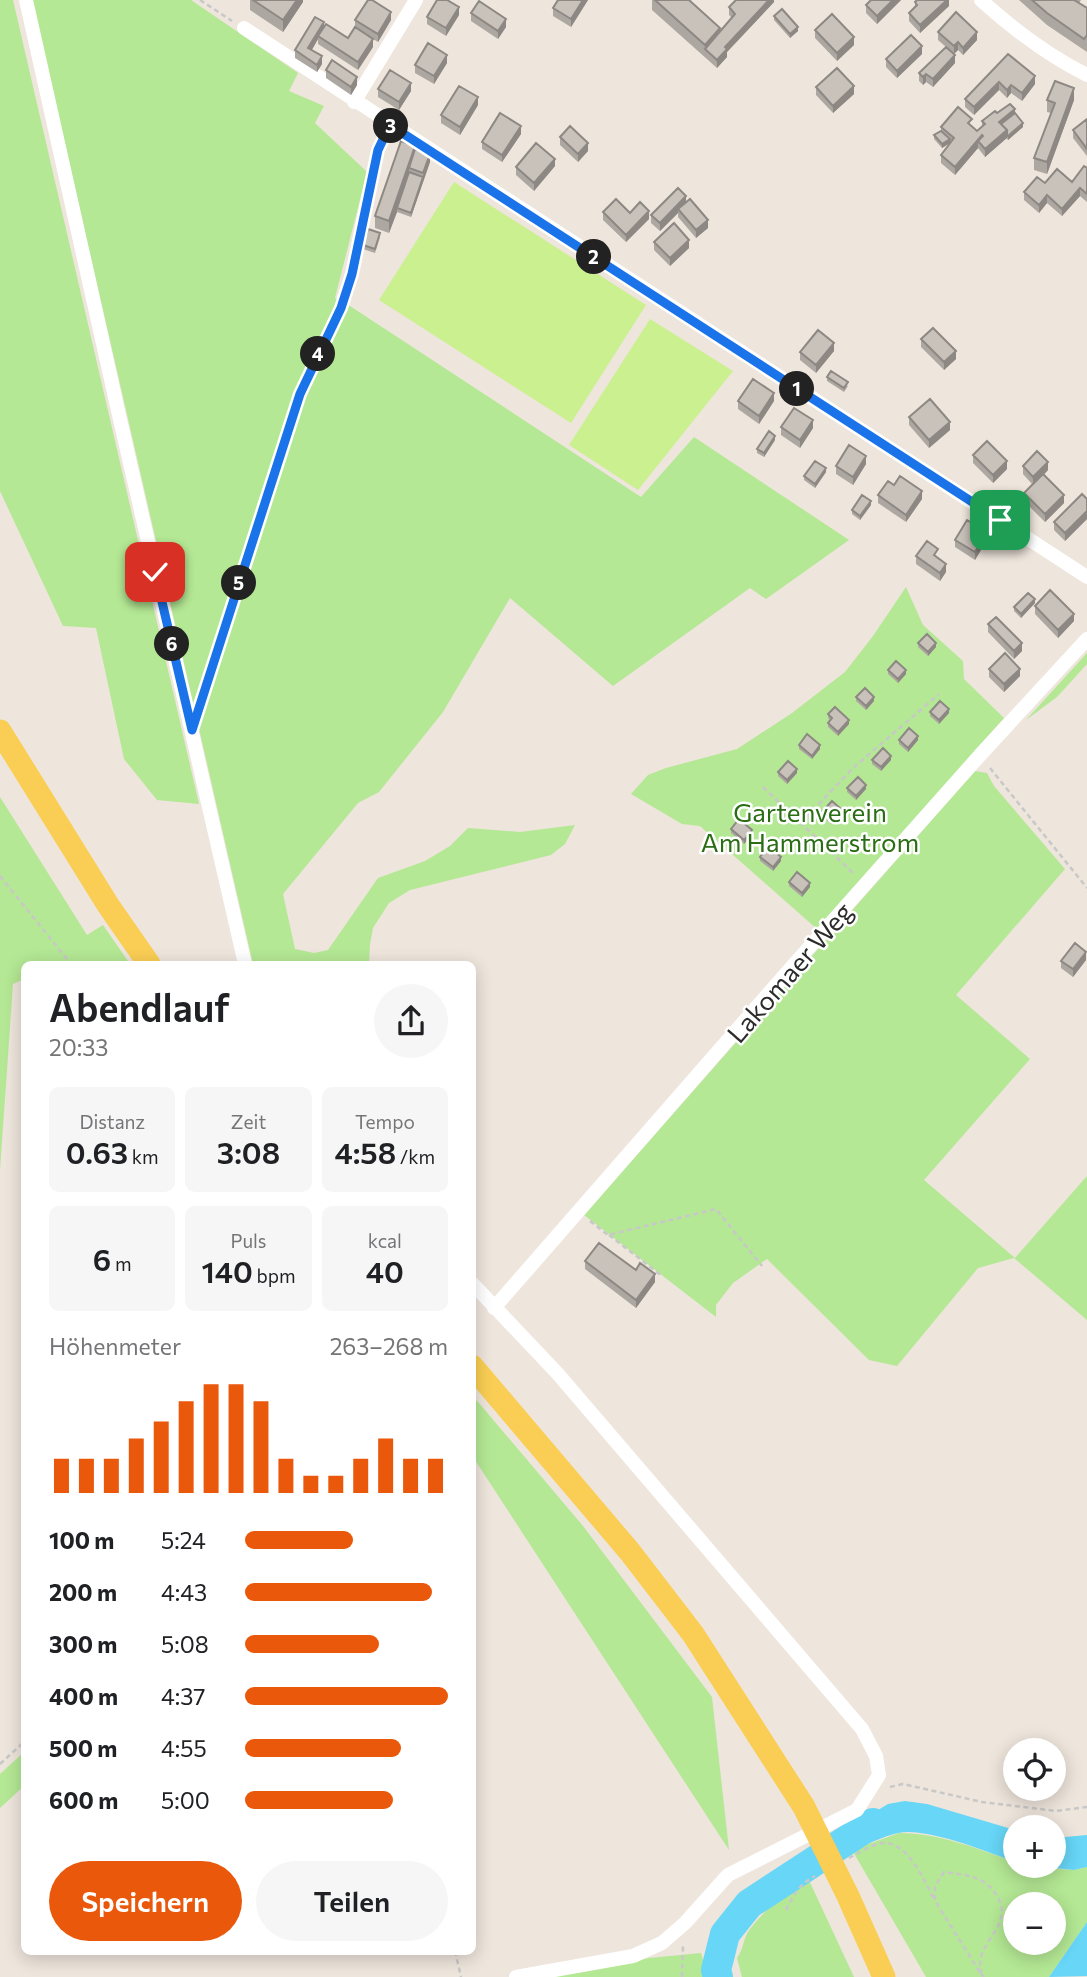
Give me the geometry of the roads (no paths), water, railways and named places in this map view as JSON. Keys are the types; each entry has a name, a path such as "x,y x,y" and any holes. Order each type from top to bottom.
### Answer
{"main road":[{"path":"0,731 108,905 147,961"},
{"path":"476,1371 630,1552 693,1634 804,1807 884,1977"},
{"path":"867,1937 900,1977"}],"street":[{"path":"26,0 244,961"},
{"path":"354,102 415,0"},
{"path":"981,0 1032,42 1087,75"},
{"path":"244,28 1087,577"},
{"name":"Lakomaer Weg","path":"494,1308 981,754 1087,639"},
{"path":"476,1288 558,1374 862,1729 876,1756 879,1775 857,1810 728,1875 685,1923 662,1944 633,1956 516,1977"}],"water":[{"path":"905,1801 927,1804 1003,1826 1003,1858 940,1837 910,1832 892,1834 852,1850 842,1832 888,1804"},
{"path":"1087,1835 1087,1867 1066,1869 1066,1837"},
{"path":"1087,1922 1087,1976 1049,1977"}],"waterway":[{"path":"718,1977 716,1970 725,1934 749,1904 873,1823"}],"park label":[{"name":"Gartenverein Am Hammerstrom","path":"810,826"}]}
